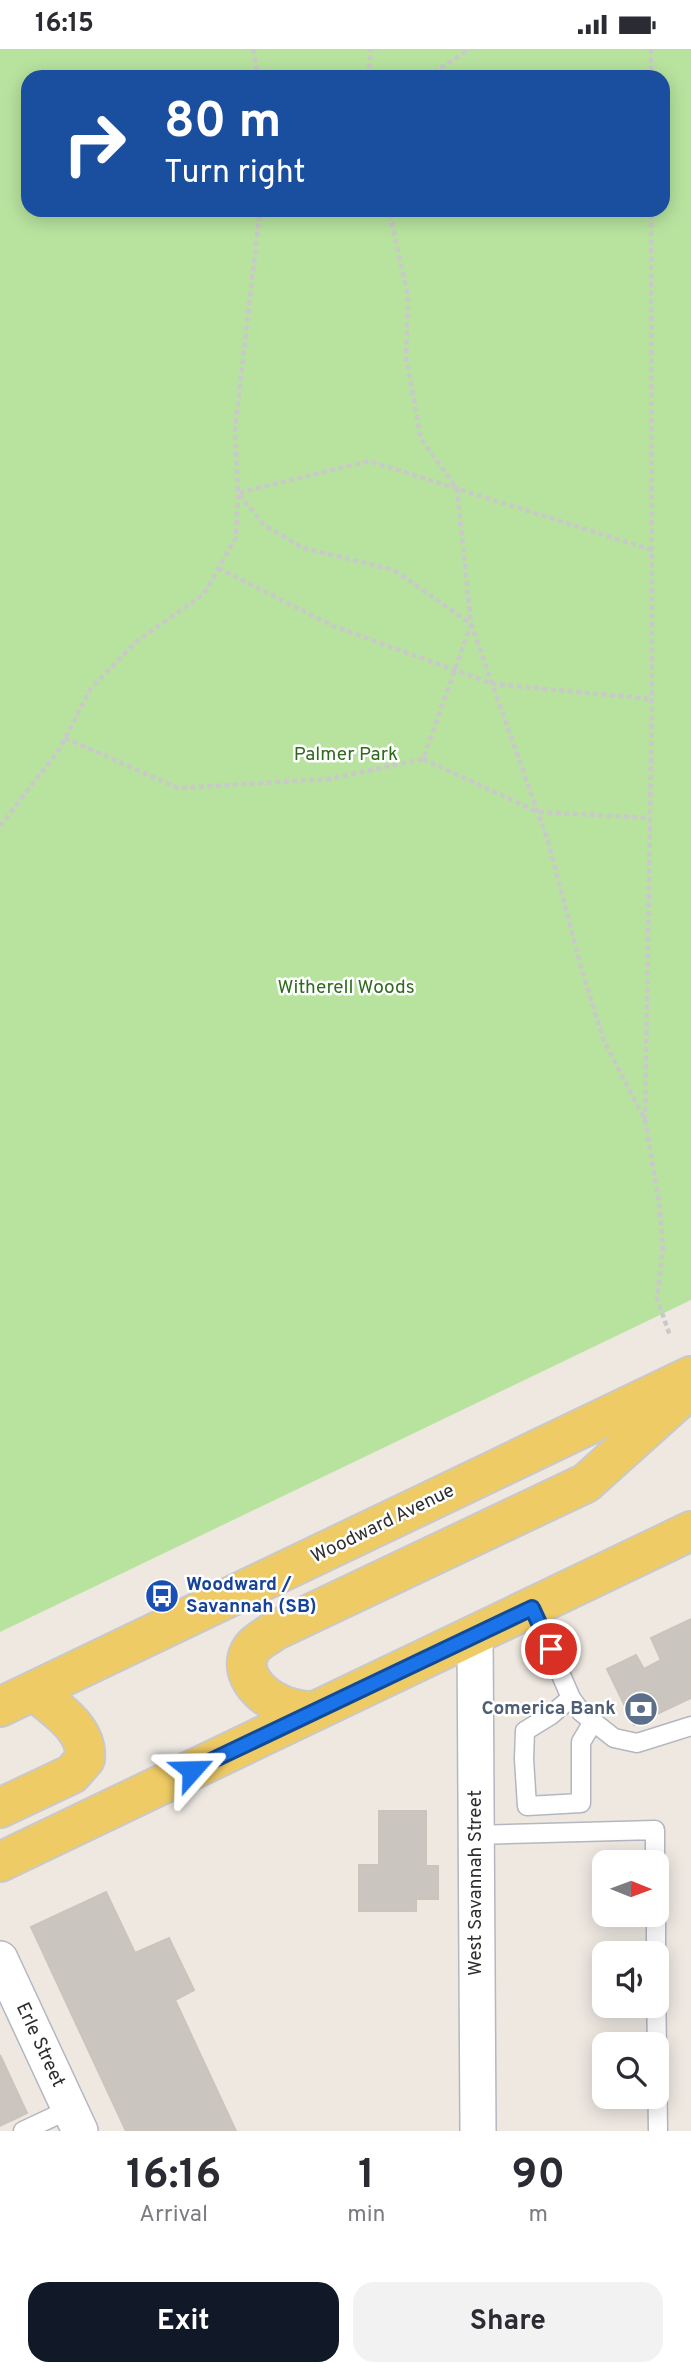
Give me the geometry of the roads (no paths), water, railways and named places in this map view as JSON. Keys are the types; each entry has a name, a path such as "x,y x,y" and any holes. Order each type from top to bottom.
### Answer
{"main road":[{"name":"Woodward Avenue","path":"0,1707 691,1376"},
{"path":"312,1712 281,1705 261,1693 250,1679 246,1663 253,1647 274,1631 586,1483 691,1388"},
{"path":"0,1862 691,1531"},
{"path":"0,1808 72,1774 85,1759 85,1742 76,1729 34,1691"}],"street":[{"name":"West Savannah Street","path":"475,1635 478,2131"},
{"name":"Erle Street","path":"0,1959 75,2120"}],"lane":[{"path":"532,1608 571,1698 581,1711 614,1738 637,1743 691,1726"},
{"path":"571,1698 551,1716 525,1731 527,1806 581,1803 581,1742 593,1722"},
{"path":"476,1835 655,1830 655,1850"},
{"path":"657,2018 658,2131"},
{"path":"23,2131 75,2120"}],"place":[{"name":"Woodward / Savannah (SB)","path":"162,1596"},
{"name":"Comerica Bank","path":"641,1709"}],"park label":[{"name":"Palmer Park","path":"346,755"},
{"name":"Witherell Woods","path":"346,988"}]}
